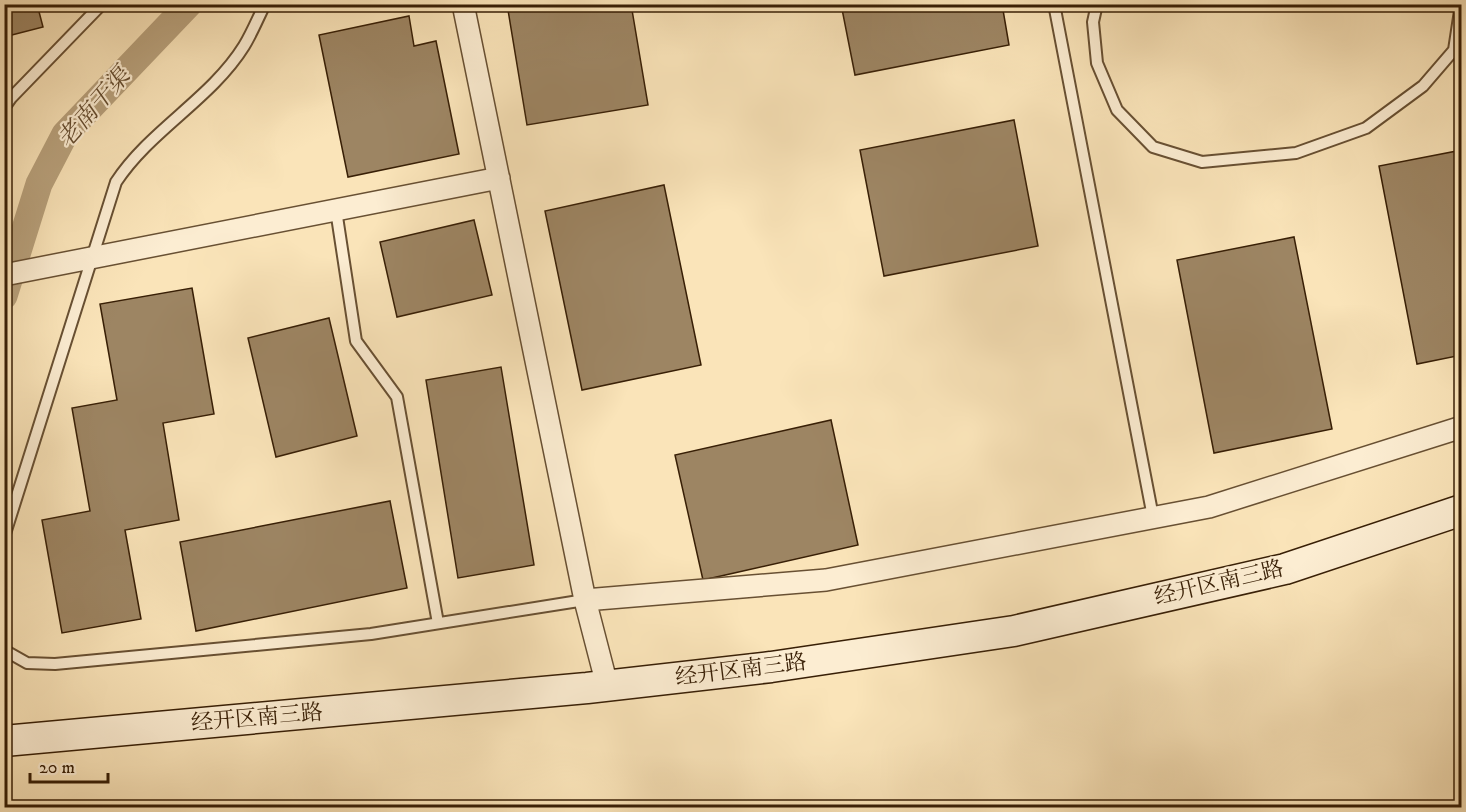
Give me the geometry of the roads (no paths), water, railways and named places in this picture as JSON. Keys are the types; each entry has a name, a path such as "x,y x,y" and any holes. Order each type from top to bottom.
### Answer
{"street":[{"path":"464,4 585,600 607,686"},
{"path":"4,275 499,178"},
{"path":"585,600 826,580 1209,507 1461,427"},
{"name":"经开区南三路","path":"4,741 607,686 771,667 1014,631 1285,569 1461,510"}],"lane":[{"path":"4,108 10,98 102,4"},
{"path":"4,537 116,182 130,161 215,80 236,56 265,4"},
{"path":"1054,4 1153,517"},
{"path":"1098,4 1093,22 1097,63 1117,110 1153,147 1202,162 1296,153 1366,128 1423,86 1458,50 1461,4"},
{"path":"336,210 356,341 397,397 438,623"},
{"path":"4,650 27,663 55,664 371,634 585,600"}],"waterway":[{"name":"老南干渠","path":"4,296 39,184 65,134 189,4"}]}
